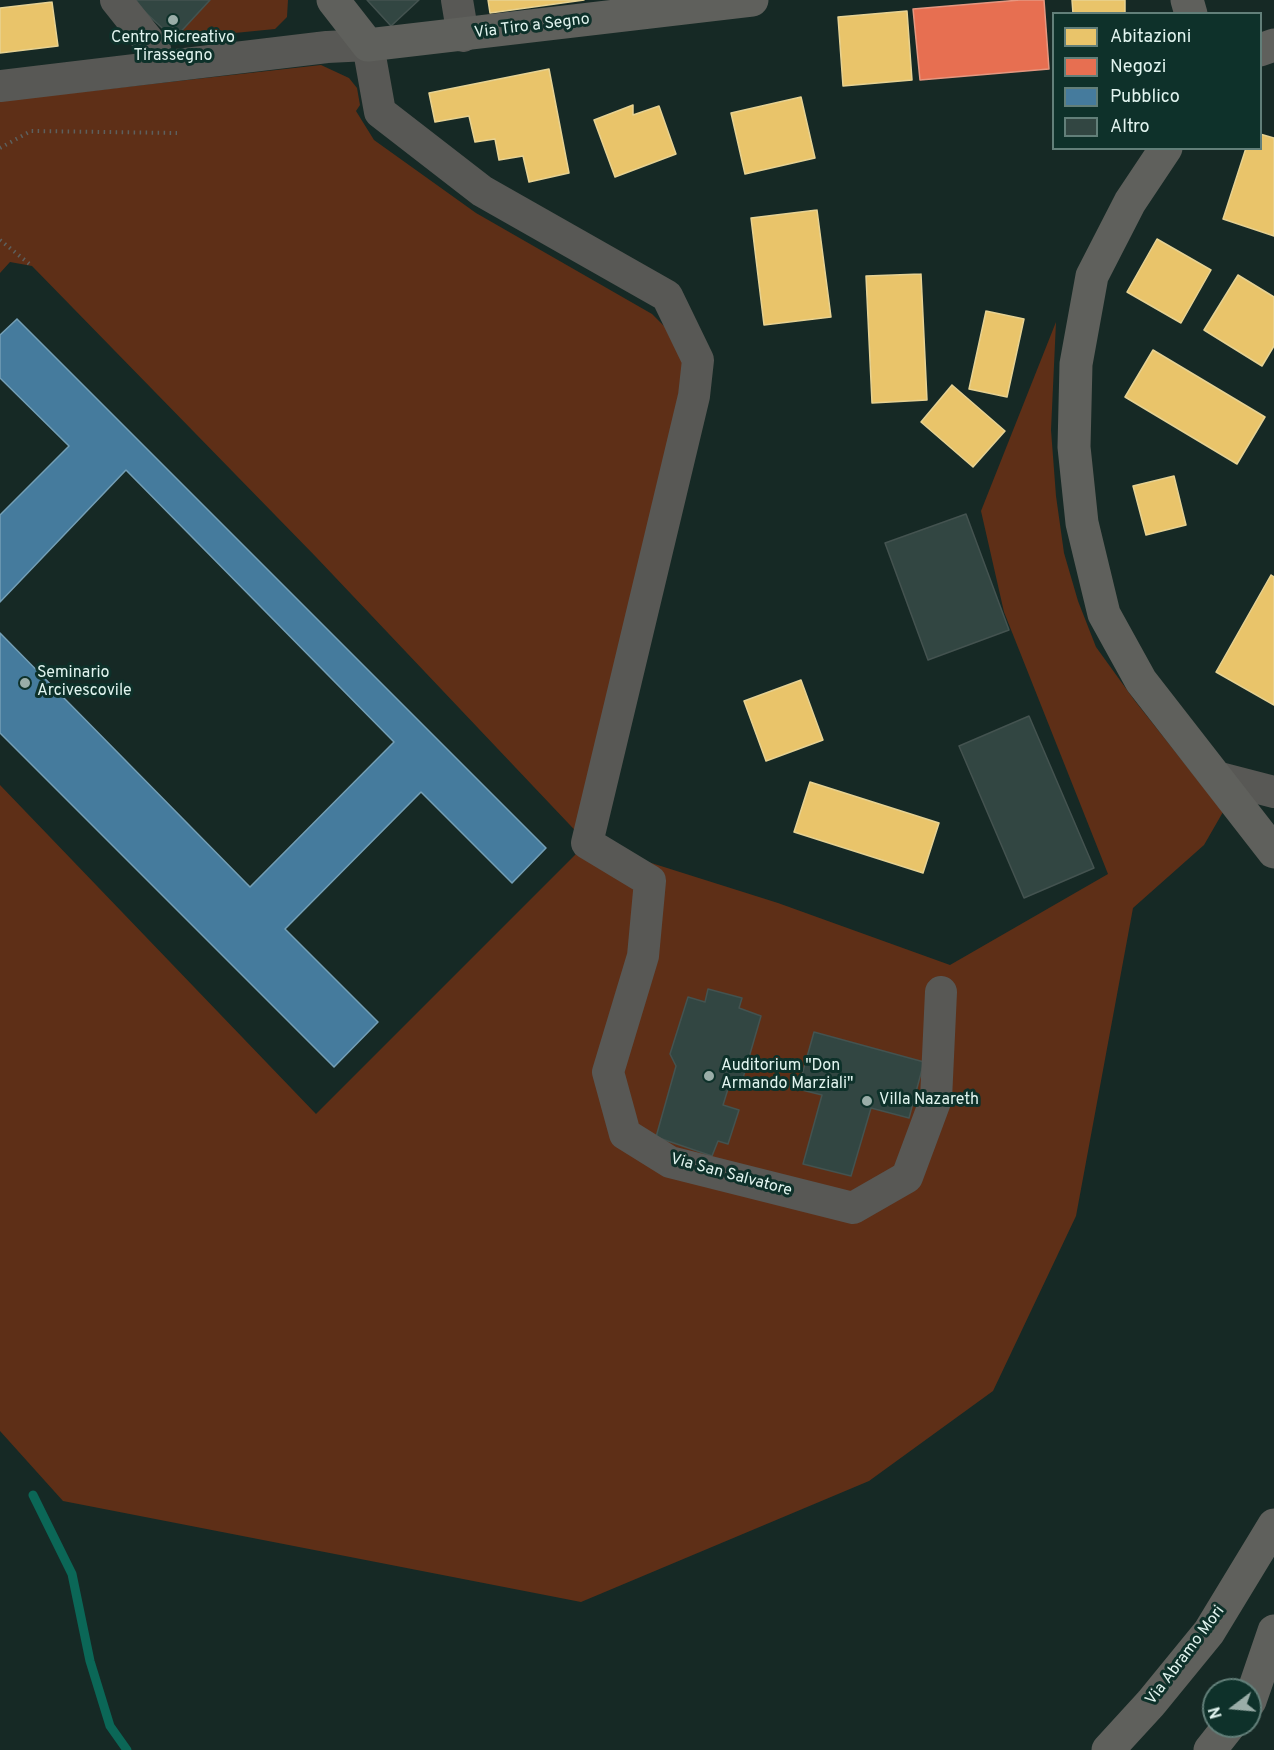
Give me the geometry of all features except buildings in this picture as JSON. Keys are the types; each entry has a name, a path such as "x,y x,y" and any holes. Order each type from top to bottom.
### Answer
{"main road":[{"path":"333,0 368,45"},
{"name":"Via Tiro a Segno","path":"368,45 463,36 752,0"},
{"path":"1165,150 1130,202 1092,276 1076,364 1074,447 1082,523 1104,614 1141,681 1274,852"},
{"name":"Via Abramo Mori","path":"1108,1750 1151,1703 1209,1632 1274,1525"},
{"path":"1258,1678 1274,1631"},
{"path":"1210,1750 1220,1738"}],"street":[{"path":"116,0 155,49 159,67"},
{"path":"457,0 463,36"},
{"path":"0,86 327,47 368,45"},
{"name":"Via San Salvatore","path":"368,45 380,112 482,191 667,296 698,360 694,396 588,843 650,881 642,956 608,1072 625,1134 670,1162 853,1208 907,1177 936,1099 941,992"},
{"path":"1216,777 1274,792"}],"path":[{"path":"0,148 31,131 177,133"},
{"path":"0,240 32,266"}],"shaded area":[{"path":"210,0 288,0 287,17 275,29 174,39"},
{"path":"321,65 349,78 357,88 360,105 356,111 374,140 476,213 652,314 698,360 588,843 778,903 950,965 1108,874 1004,612 981,511 1056,322 1051,430 1056,496 1064,553 1078,601 1096,647 1135,701 1223,812 1204,845 1133,908 1076,1216 993,1391 869,1481 581,1602 63,1501 0,1431 0,785 316,1114 587,843 316,557 32,266 10,262 0,273 0,101"}],"waterway":[{"path":"33,1495 72,1574 90,1661 110,1726 127,1750"}],"place":[{"name":"Centro Ricreativo Tirassegno","path":"173,20"},
{"name":"Seminario Arcivescovile","path":"25,683"},
{"name":"Auditorium \"Don Armando Marziali\"","path":"709,1076"},
{"name":"Villa Nazareth","path":"867,1101"}]}
